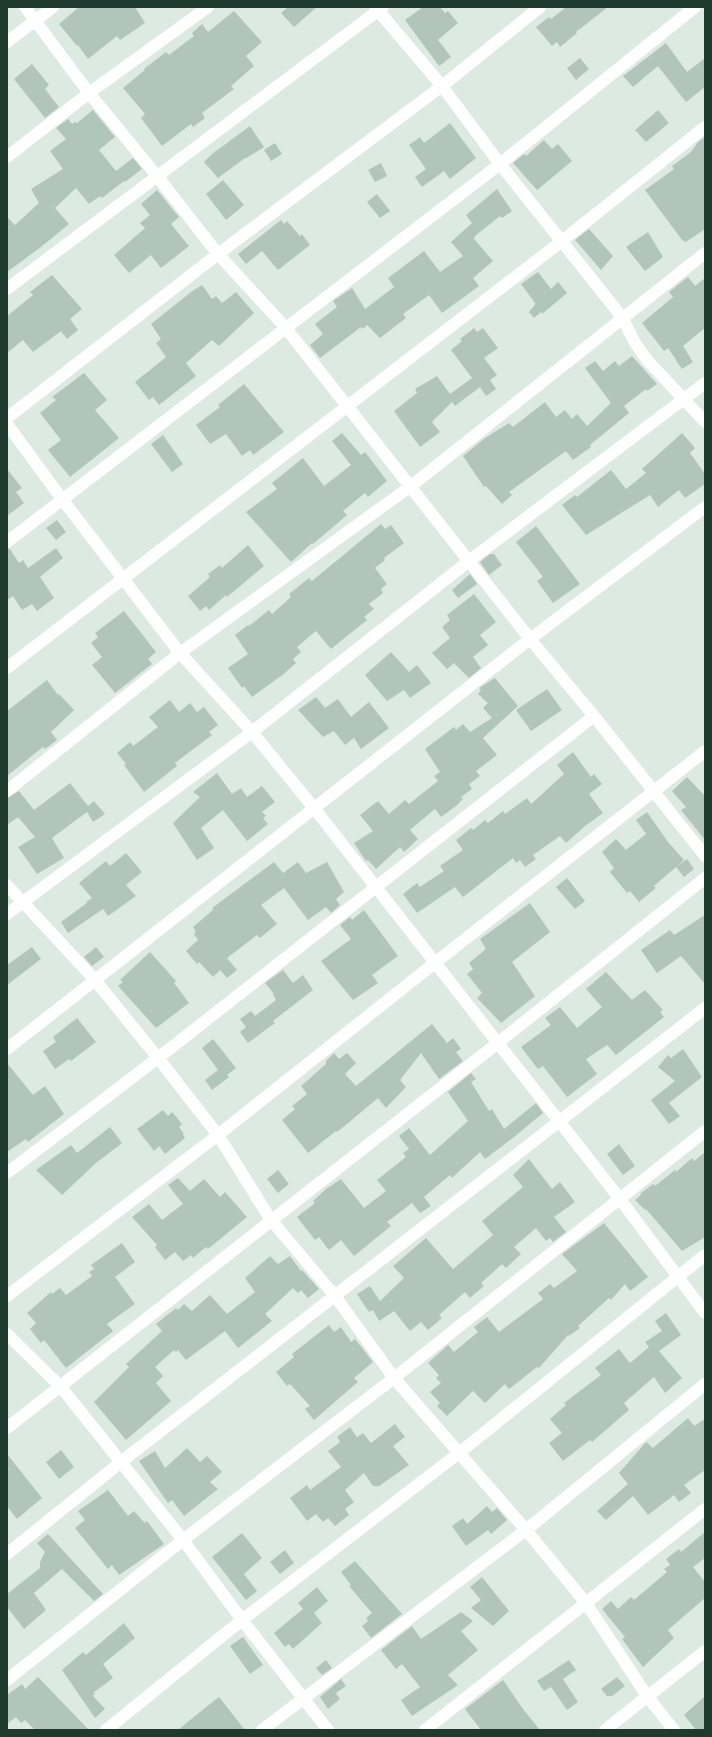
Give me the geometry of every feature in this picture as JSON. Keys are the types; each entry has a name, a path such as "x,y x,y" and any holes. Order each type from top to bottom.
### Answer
{"street":[{"path":"25,7 89,93 218,254 285,327 530,639 594,716 705,856"},
{"path":"7,42 53,7"},
{"path":"7,157 89,93 208,7"},
{"path":"7,418 218,254 442,86 540,7"},
{"path":"7,542 285,327 500,164 695,7"},
{"path":"7,289 378,8 442,86 500,164 622,317 641,352 705,422"},
{"path":"7,668 122,578 562,241 705,127"},
{"path":"7,791 180,653 410,486 622,317 705,253"},
{"path":"7,914 252,732 469,561 705,383"},
{"path":"7,424 62,499 180,653 252,732 314,808 499,1042 620,1199 705,1313"},
{"path":"7,1049 530,639 705,507"},
{"path":"7,1173 158,1058 594,716"},
{"path":"7,1296 218,1135 705,751"},
{"path":"7,1428 499,1042 705,878"},
{"path":"7,885 95,980 158,1058 218,1135 271,1220 335,1296 394,1378 526,1530 586,1603 647,1696 674,1730"},
{"path":"7,1554 120,1462 705,1008"},
{"path":"7,1680 183,1540 394,1378 705,1131"},
{"path":"106,1730 242,1620 460,1453 677,1276 705,1255"},
{"path":"7,1334 61,1387 183,1540 242,1620 328,1730"},
{"path":"262,1730 526,1530 705,1384"},
{"path":"425,1730 705,1509"},
{"path":"605,1730 705,1651"}],"building":[{"path":"79,7 135,7 145,23 120,40 117,36 88,59 78,45 77,46 59,24"},
{"path":"288,7 317,7 294,27 281,13"},
{"path":"423,7 440,7 445,13 448,11 458,23 438,40 451,57 439,66 405,20"},
{"path":"566,7 608,7 576,32 577,33 560,47 557,42 552,46 536,27 549,17 551,19"},
{"path":"234,11 262,42 246,56 254,66 231,86 234,89 202,113 205,118 193,127 191,124 162,146 141,118 145,114 123,88 166,52 169,55 194,36 192,33 202,24 208,32"},
{"path":"666,43 687,72 705,58 705,87 686,102 658,66 633,87 623,76"},
{"path":"580,58 589,69 576,80 567,68"},
{"path":"32,64 49,85 45,89 59,107 45,118 14,79"},
{"path":"93,110 115,137 99,150 116,171 133,158 142,169 102,198 100,196 89,204 76,188 55,208 69,224 7,272 7,217 15,225 39,203 31,189 63,169 50,151 66,139 56,128 68,119 72,124 75,122 77,123"},
{"path":"658,110 669,123 646,142 635,130"},
{"path":"450,123 476,158 450,179 444,171 422,187 415,177 426,169 409,145 420,137 424,143"},
{"path":"250,126 264,147 245,158 218,178 204,162 212,154"},
{"path":"705,137 705,229 686,242 682,240 645,190 674,169 672,166 691,152 698,142"},
{"path":"544,140 552,149 558,144 572,161 537,190 513,163 524,154 526,156"},
{"path":"275,143 282,154 271,161 264,150"},
{"path":"381,163 387,176 375,182 368,170"},
{"path":"223,180 244,205 226,220 206,194"},
{"path":"497,189 512,211 502,218 500,216 475,236 474,239 493,261 473,278 479,286 442,313 429,295 403,314 406,318 380,338 367,325 363,329 361,327 320,358 310,345 323,334 315,324 337,307 333,301 352,288 365,309 394,287 388,278 424,251 440,272 463,256 451,242 472,223 466,215"},
{"path":"157,190 179,217 171,224 189,246 161,268 151,255 129,273 114,255 145,228 140,223 150,215 141,204"},
{"path":"377,194 390,211 380,218 367,202"},
{"path":"281,220 284,224 287,221 300,236 302,234 310,245 278,270 262,251 246,264 238,254"},
{"path":"589,229 613,256 601,270 575,240"},
{"path":"648,232 663,257 645,271 626,247"},
{"path":"538,272 551,289 558,282 567,293 542,314 541,312 534,318 529,312 535,303 521,284"},
{"path":"52,275 82,309 70,319 78,330 67,339 61,331 33,352 23,340 7,353 7,316 33,295 30,292"},
{"path":"688,277 695,286 705,278 705,328 683,346 693,362 682,369 668,348 664,351 642,323 673,297 669,292"},
{"path":"202,285 212,299 216,296 222,303 236,292 254,313 219,346 212,340 186,363 196,376 159,405 153,397 149,400 135,382 166,357 156,343 161,339 151,324"},
{"path":"474,328 477,332 483,328 498,348 484,358 497,375 490,380 496,389 486,396 480,387 455,406 452,402 432,422 440,432 420,447 394,411 417,393 415,389 437,376 450,394 472,378 451,350 462,341 460,339"},
{"path":"632,356 657,384 647,391 646,389 624,406 629,413 590,445 591,447 573,460 566,451 509,492 512,495 502,504 486,486 484,487 463,456 485,438 509,423 513,427 545,402 556,417 565,410 572,419 577,414 587,426 611,403 585,368 595,361 603,371 615,361 619,366"},
{"path":"84,373 107,400 95,410 119,438 70,477 48,450 61,440 40,413 56,400 52,397"},
{"path":"244,384 284,432 253,455 250,450 242,456 226,434 210,444 196,425 220,407 218,405"},
{"path":"342,433 361,455 365,452 387,481 368,497 365,493 343,511 347,515 291,562 246,512 277,489 272,483 303,458 324,486 351,465 332,441"},
{"path":"682,433 695,448 690,453 705,474 705,484 685,498 679,490 658,507 650,495 586,535 562,505 575,495 577,497 611,470 626,489 646,473 642,469"},
{"path":"163,435 183,464 172,472 151,444"},
{"path":"7,469 22,488 16,492 24,503 7,516"},
{"path":"57,520 66,532 56,540 46,528"},
{"path":"381,524 385,529 391,525 404,543 384,558 385,560 375,568 387,584 381,589 383,593 369,604 374,609 364,617 367,620 331,649 316,631 297,647 301,652 293,659 296,663 252,697 244,686 242,688 228,668 248,654 235,635 269,610 272,614 291,597 289,594 309,578 312,581"},
{"path":"536,526 580,584 553,603 537,581 543,577 516,542"},
{"path":"248,545 264,566 209,610 206,606 200,611 188,596 210,577 208,574 220,565 222,568"},
{"path":"56,548 63,558 40,577 54,598 37,611 32,604 22,610 13,596 7,600 7,549 10,549 19,563 23,560 28,568"},
{"path":"490,554 494,554 502,565 489,575 480,562"},
{"path":"470,574 477,584 458,598 452,590"},
{"path":"474,594 496,622 480,635 488,645 473,657 481,668 469,678 454,663 447,669 432,653 450,638 442,627 450,620 447,615"},
{"path":"124,611 156,652 148,659 152,664 115,693 92,665 102,657 91,643 98,637 95,633"},
{"path":"391,652 409,672 417,665 431,683 410,698 404,690 387,701 365,675"},
{"path":"495,678 518,706 483,738 497,755 476,771 480,776 469,784 472,789 461,797 463,799 456,806 441,817 435,809 410,830 418,839 404,852 400,847 376,869 368,860 366,861 354,843 373,831 360,815 378,801 389,814 405,800 409,804 438,781 434,776 440,772 425,749 454,727 456,730 463,724 470,732 492,718 483,708 488,703 478,694 481,690 479,688"},
{"path":"47,680 58,695 59,694 74,710 51,732 57,740 45,749 43,747 7,776 7,711"},
{"path":"547,689 562,710 531,731 516,710"},
{"path":"316,697 325,708 338,699 351,717 369,702 389,728 361,749 354,738 345,745 334,731 323,737 298,710"},
{"path":"170,700 179,712 190,703 197,712 204,707 218,725 209,732 212,735 175,763 177,766 144,792 117,753 130,742 133,746 158,727 149,717"},
{"path":"573,752 591,777 594,774 602,784 589,794 603,813 585,826 566,843 560,836 533,855 536,859 525,867 520,860 516,863 513,858 463,897 455,887 417,913 403,894 417,883 420,887 444,871 440,866 463,850 456,840 471,828 473,830 485,820 488,823 503,811 505,814 527,798 531,804 564,774 557,765"},
{"path":"217,773 232,794 241,788 247,797 262,786 275,802 262,812 266,816 263,818 268,824 247,841 223,810 201,828 214,848 197,860 173,823 200,797 193,792"},
{"path":"687,777 705,796 705,840 681,810 686,807 672,791"},
{"path":"70,783 88,806 94,801 105,814 93,822 87,812 52,838 64,858 37,874 18,847 35,837 18,817 7,825 7,798 19,791 34,810"},
{"path":"647,812 668,842 684,860 654,886 656,888 639,902 630,891 627,893 610,872 614,868 602,852 616,839 626,850 646,834 636,820"},
{"path":"126,853 142,872 126,885 136,896 108,916 103,909 68,933 61,922 92,898 79,883 106,861 110,866"},
{"path":"687,859 694,869 684,877 676,867"},
{"path":"274,862 283,873 298,862 306,873 327,862 344,892 336,899 340,905 331,913 326,907 308,920 284,888 261,905 277,924 260,938 257,935 227,958 237,970 227,978 220,970 213,977 199,962 197,964 186,951 198,940 194,934 196,932 193,927 213,910 212,908"},
{"path":"567,878 585,901 575,909 556,887"},
{"path":"530,903 550,932 512,962 535,996 501,1023 477,998 482,993 467,974 473,969 469,963 486,949 480,939"},
{"path":"364,910 398,956 372,975 378,983 353,1000 321,961 351,939 340,925 350,917 352,920"},
{"path":"705,915 705,984 681,956 657,973 641,950 670,930 674,935"},
{"path":"32,947 41,959 7,985 7,965"},
{"path":"96,947 104,957 92,966 84,957"},
{"path":"150,952 176,981 174,983 189,1003 156,1028 118,986 123,982 120,980"},
{"path":"283,970 293,983 303,975 313,990 273,1021 275,1023 248,1043 240,1032 246,1027 240,1019 251,1011 255,1016 276,1000 273,995 274,994 265,983"},
{"path":"606,972 632,1000 645,990 663,1010 660,1012 664,1017 616,1055 607,1045 586,1059 597,1074 567,1097 543,1066 538,1069 521,1047 551,1025 545,1018 560,1007 577,1028 602,1007 586,989"},
{"path":"77,1018 96,1042 71,1061 69,1059 55,1069 43,1051 56,1042 53,1037"},
{"path":"432,1024 447,1043 453,1038 461,1049 456,1052 463,1061 439,1079 421,1053 400,1080 406,1087 386,1108 378,1098 337,1132 336,1131 308,1153 282,1120 295,1109 292,1106 307,1094 301,1086 326,1064 326,1061 334,1053 339,1059 347,1053 356,1063 345,1074 356,1086"},
{"path":"213,1039 236,1068 227,1075 229,1077 212,1090 205,1080 218,1070 202,1048"},
{"path":"683,1049 702,1077 669,1103 680,1116 669,1124 651,1100 675,1081 658,1067 668,1055 671,1058"},
{"path":"7,1063 33,1095 45,1086 64,1114 28,1142 26,1139 7,1152"},
{"path":"471,1073 476,1079 471,1082 489,1111 492,1109 504,1129 536,1103 543,1113 485,1159 480,1152 452,1178 450,1175 424,1197 431,1206 420,1213 412,1203 387,1222 391,1226 354,1256 341,1240 329,1250 319,1237 315,1240 297,1217 315,1203 313,1201 326,1189 341,1179 364,1208 386,1191 377,1180 406,1157 403,1153 409,1149 399,1136 409,1128 430,1155 468,1121 448,1092"},
{"path":"163,1110 168,1116 172,1112 182,1124 179,1127 185,1138 165,1154 159,1146 154,1151 137,1129"},
{"path":"110,1127 122,1143 96,1163 62,1195 36,1170 71,1145 77,1153"},
{"path":"619,1144 635,1166 623,1175 607,1154"},
{"path":"705,1152 705,1237 682,1251 646,1209 645,1210 635,1200 653,1184 655,1186 675,1170 676,1172 692,1158 694,1161"},
{"path":"529,1159 552,1189 560,1182 575,1202 554,1217 566,1232 553,1242 550,1238 546,1241 536,1228 514,1247 521,1254 506,1268 502,1264 481,1283 484,1286 470,1298 465,1292 439,1315 442,1318 428,1330 421,1322 410,1331 394,1311 379,1321 373,1310 369,1312 357,1294 370,1286 380,1301 404,1278 393,1266 426,1238 453,1269 493,1235 482,1221 523,1187 513,1175"},
{"path":"278,1170 289,1184 278,1193 267,1179"},
{"path":"178,1178 190,1191 204,1179 220,1197 225,1192 247,1217 208,1249 206,1247 193,1258 191,1255 183,1261 175,1252 165,1260 155,1247 157,1245 132,1217 149,1204 162,1220 183,1204 168,1185"},
{"path":"604,1223 648,1277 630,1291 625,1284 611,1300 609,1298 578,1326 580,1328 569,1336 568,1335 539,1368 537,1367 509,1389 505,1384 485,1403 473,1391 447,1416 437,1406 440,1403 430,1392 441,1383 436,1378 439,1375 428,1363 448,1345 454,1352 478,1332 474,1327 487,1317 499,1332 543,1299 538,1293 550,1284 554,1288 577,1271 562,1254"},
{"path":"122,1243 135,1262 115,1277 135,1304 107,1324 113,1331 66,1368 44,1340 41,1343 30,1329 36,1323 27,1313 51,1292 52,1294 60,1288 66,1295 92,1276 89,1272 94,1269 91,1265"},
{"path":"270,1256 278,1264 290,1256 301,1271 302,1270 319,1289 308,1298 301,1290 298,1293 293,1288 265,1314 272,1321 238,1348 225,1331 186,1360 178,1350 176,1352 174,1350 155,1367 163,1376 156,1383 171,1401 126,1440 94,1402 129,1367 126,1364 162,1331 156,1324 176,1308 178,1310 184,1304 192,1311 210,1295 227,1314 255,1292 245,1278"},
{"path":"666,1313 681,1335 659,1351 682,1378 665,1393 654,1377 624,1403 629,1410 592,1442 590,1440 563,1461 549,1443 562,1433 550,1419 566,1405 564,1403 601,1375 595,1368 619,1349 630,1363 649,1347 645,1342 662,1331 655,1321"},
{"path":"329,1325 334,1332 341,1327 351,1342 355,1339 373,1362 354,1378 358,1382 314,1420 305,1409 310,1406 290,1384 287,1386 276,1372 294,1357 292,1354"},
{"path":"688,1418 694,1426 705,1419 705,1470 684,1485 691,1493 679,1502 674,1495 648,1515 633,1496 606,1520 597,1511 628,1484 619,1473 646,1442 653,1448"},
{"path":"395,1424 405,1437 393,1446 409,1465 379,1486 373,1486 364,1473 345,1490 354,1502 345,1509 349,1515 335,1526 328,1518 323,1522 316,1514 307,1521 290,1498 307,1485 310,1490 341,1467 328,1451 340,1442 337,1437 350,1427 357,1437 363,1433 371,1443"},
{"path":"187,1448 200,1462 207,1456 222,1472 210,1482 218,1489 184,1516 172,1500 168,1503 139,1461 155,1451 165,1468"},
{"path":"61,1450 74,1467 59,1479 46,1462"},
{"path":"7,1454 42,1498 17,1519 7,1506"},
{"path":"108,1490 128,1516 134,1511 145,1523 147,1521 164,1544 119,1575 112,1565 108,1569 75,1528 85,1520 78,1511"},
{"path":"487,1506 492,1512 497,1508 507,1520 491,1534 488,1530 466,1546 452,1526 463,1518 467,1524"},
{"path":"705,1532 705,1558 693,1567 705,1582 705,1598 668,1630 674,1638 643,1667 622,1639 625,1637 602,1609 611,1601 618,1609 631,1597 634,1600 667,1572 664,1569 670,1565 666,1559 679,1549 681,1552"},
{"path":"242,1533 262,1558 244,1574 257,1591 246,1600 212,1557"},
{"path":"48,1534 103,1594 94,1601 62,1569 34,1593 46,1610 24,1629 7,1607 7,1594 40,1568 40,1562 45,1552 37,1543"},
{"path":"285,1550 294,1563 280,1574 270,1562"},
{"path":"355,1561 402,1614 371,1638 362,1626 368,1621 366,1618 372,1613 349,1586 351,1585 341,1572"},
{"path":"482,1577 509,1611 493,1626 471,1608 481,1600 470,1587"},
{"path":"317,1587 328,1601 314,1613 322,1623 293,1649 289,1644 285,1647 274,1633 303,1609 298,1603"},
{"path":"461,1612 473,1621 461,1631 478,1650 448,1675 458,1685 412,1716 401,1700 420,1687 402,1664 396,1669 381,1650 412,1626 421,1639"},
{"path":"124,1623 135,1638 103,1664 113,1678 93,1693 95,1694 93,1696 105,1709 95,1718 62,1670 83,1652 86,1655"},
{"path":"243,1637 263,1665 250,1674 230,1646"},
{"path":"326,1660 332,1668 322,1675 316,1668"},
{"path":"569,1660 576,1670 563,1679 578,1702 567,1710 551,1687 544,1691 537,1681"},
{"path":"38,1677 89,1730 35,1730 25,1720 21,1723 16,1717 7,1724 7,1695 22,1684 25,1689"},
{"path":"617,1677 625,1686 612,1696 607,1696 601,1689"},
{"path":"341,1679 346,1686 336,1693 340,1699 328,1709 320,1697"},
{"path":"503,1680 540,1730 481,1730 465,1709"},
{"path":"705,1696 705,1730 696,1730 684,1715"},
{"path":"219,1697 245,1730 178,1730 206,1707"}]}
